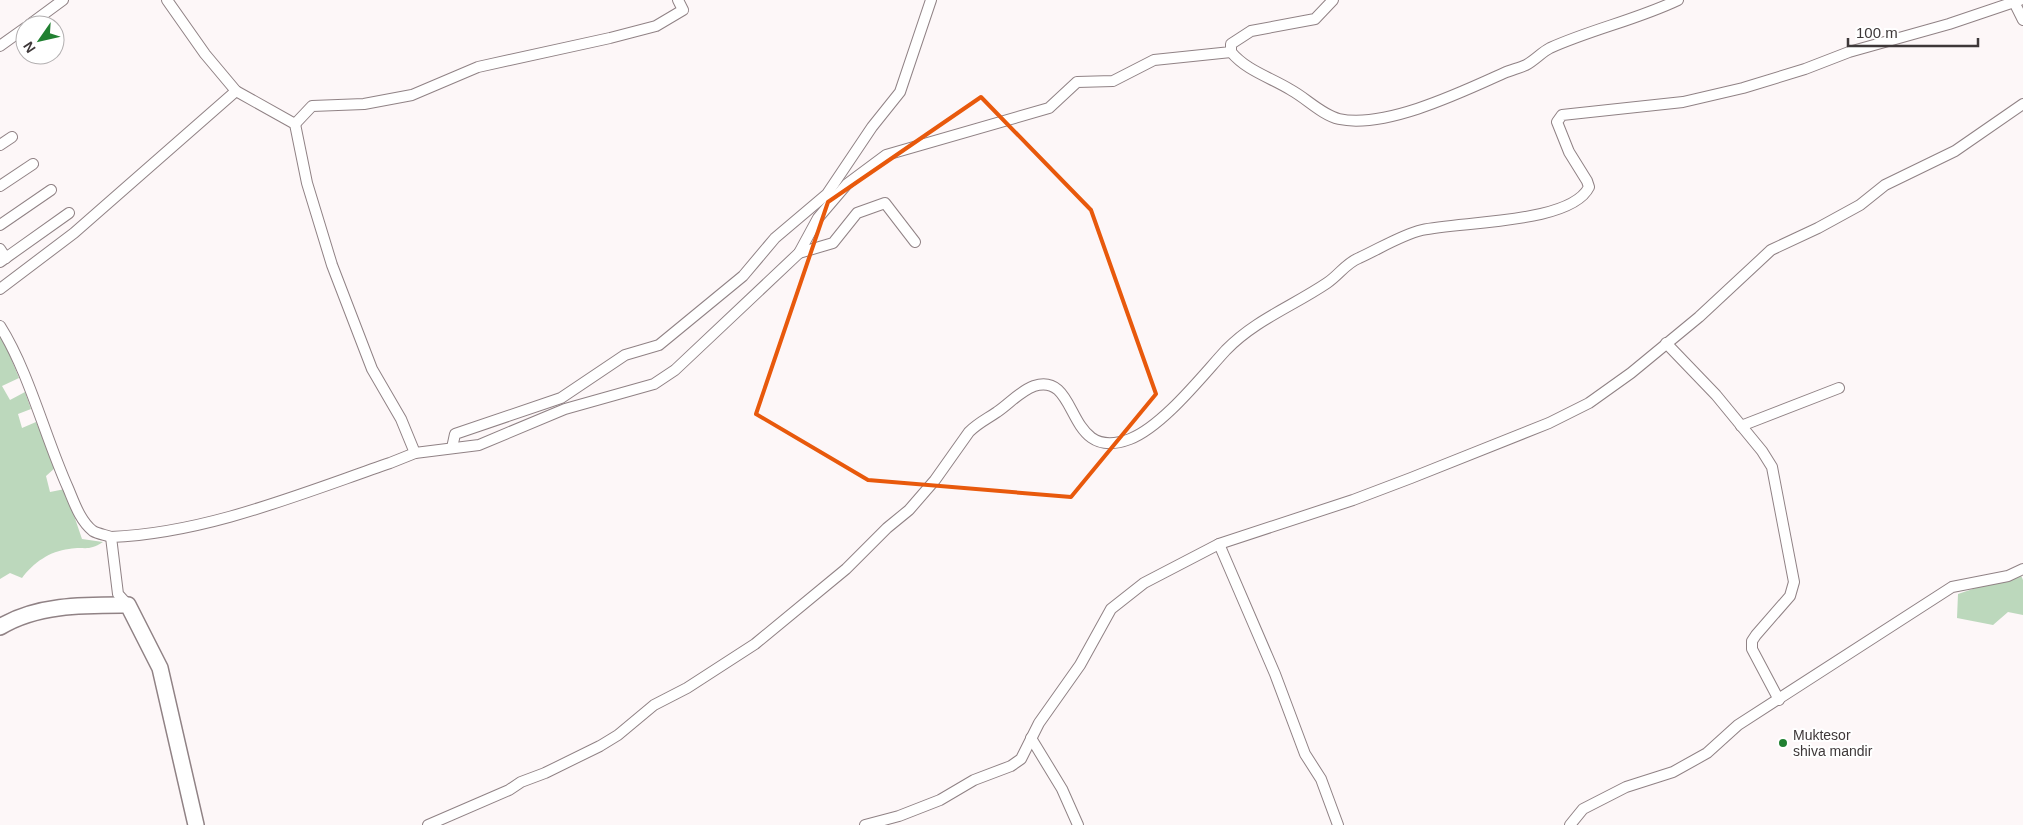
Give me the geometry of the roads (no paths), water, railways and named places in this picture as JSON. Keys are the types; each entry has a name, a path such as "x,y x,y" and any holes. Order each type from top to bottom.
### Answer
{"street":[{"path":"43,15 63,0"},
{"path":"167,0 205,54 236,91 295,124 307,183 332,265 372,369 401,419 415,453"},
{"path":"295,124 312,106 364,104 412,95 478,67 656,26 683,10 678,0"},
{"path":"452,448 455,434 561,398 625,355 659,345 743,276 775,238 827,194 872,128 900,92 931,0"},
{"path":"1333,0 1315,18 1252,31 1231,44 1231,52 1237,59 1261,76 1290,89 1338,119 1372,121 1447,98 1523,66 1547,49 1574,37 1656,10 1678,0"},
{"path":"428,825 485,801 521,782 545,774 600,746 618,735 654,705 687,688 756,644 846,570 887,528 909,510 924,494 969,432 978,423 1034,386 1046,385 1059,391 1067,400 1085,433 1094,441 1113,443 1132,438 1178,402 1239,338 1262,321 1327,283 1357,259 1419,231 1452,224 1527,218 1553,212 1577,200 1589,188 1588,181 1560,133 1557,122 1562,115 1683,102 1726,92 2016,1 2023,20"},
{"path":"0,46 15,35"},
{"path":"0,326 9,341 55,459 80,515 93,531 111,537 150,536 233,516 390,464 415,453 479,445 565,409 654,384 675,370 799,253 818,218 847,184 886,155 1049,108 1077,82 1114,81 1154,60 1231,52"},
{"path":"0,289 62,243 236,91"},
{"path":"865,825 899,816 932,803 974,780 1011,766 1021,759 1031,738 1080,665 1111,609 1144,583 1219,544 1353,500 1549,424 1589,403 1631,373 1736,284 1771,250 1860,205 1885,185 1955,151 2023,104"},
{"path":"0,145 12,137"},
{"path":"0,186 32,164"},
{"path":"0,225 51,190"},
{"path":"799,253 833,243 857,213 885,203 915,242"},
{"path":"0,249 3,260 69,213"},
{"path":"1666,343 1706,384 1772,467 1794,582 1790,596 1774,611 1752,641 1752,649 1758,664 1779,700"},
{"path":"1741,426 1838,388"},
{"path":"111,537 118,594 128,605 160,668 196,825"},
{"path":"1219,544 1275,674 1305,754 1321,779 1338,825"},
{"path":"1570,825 1583,809 1626,787 1673,772 1707,753 1738,725 1952,587 2008,576 2023,569"},
{"path":"0,627 12,619 69,606 128,605"},
{"path":"1031,738 1062,789 1078,825"}],"place":[{"name":"Muktesor shiva mandir","path":"1783,743"}]}
